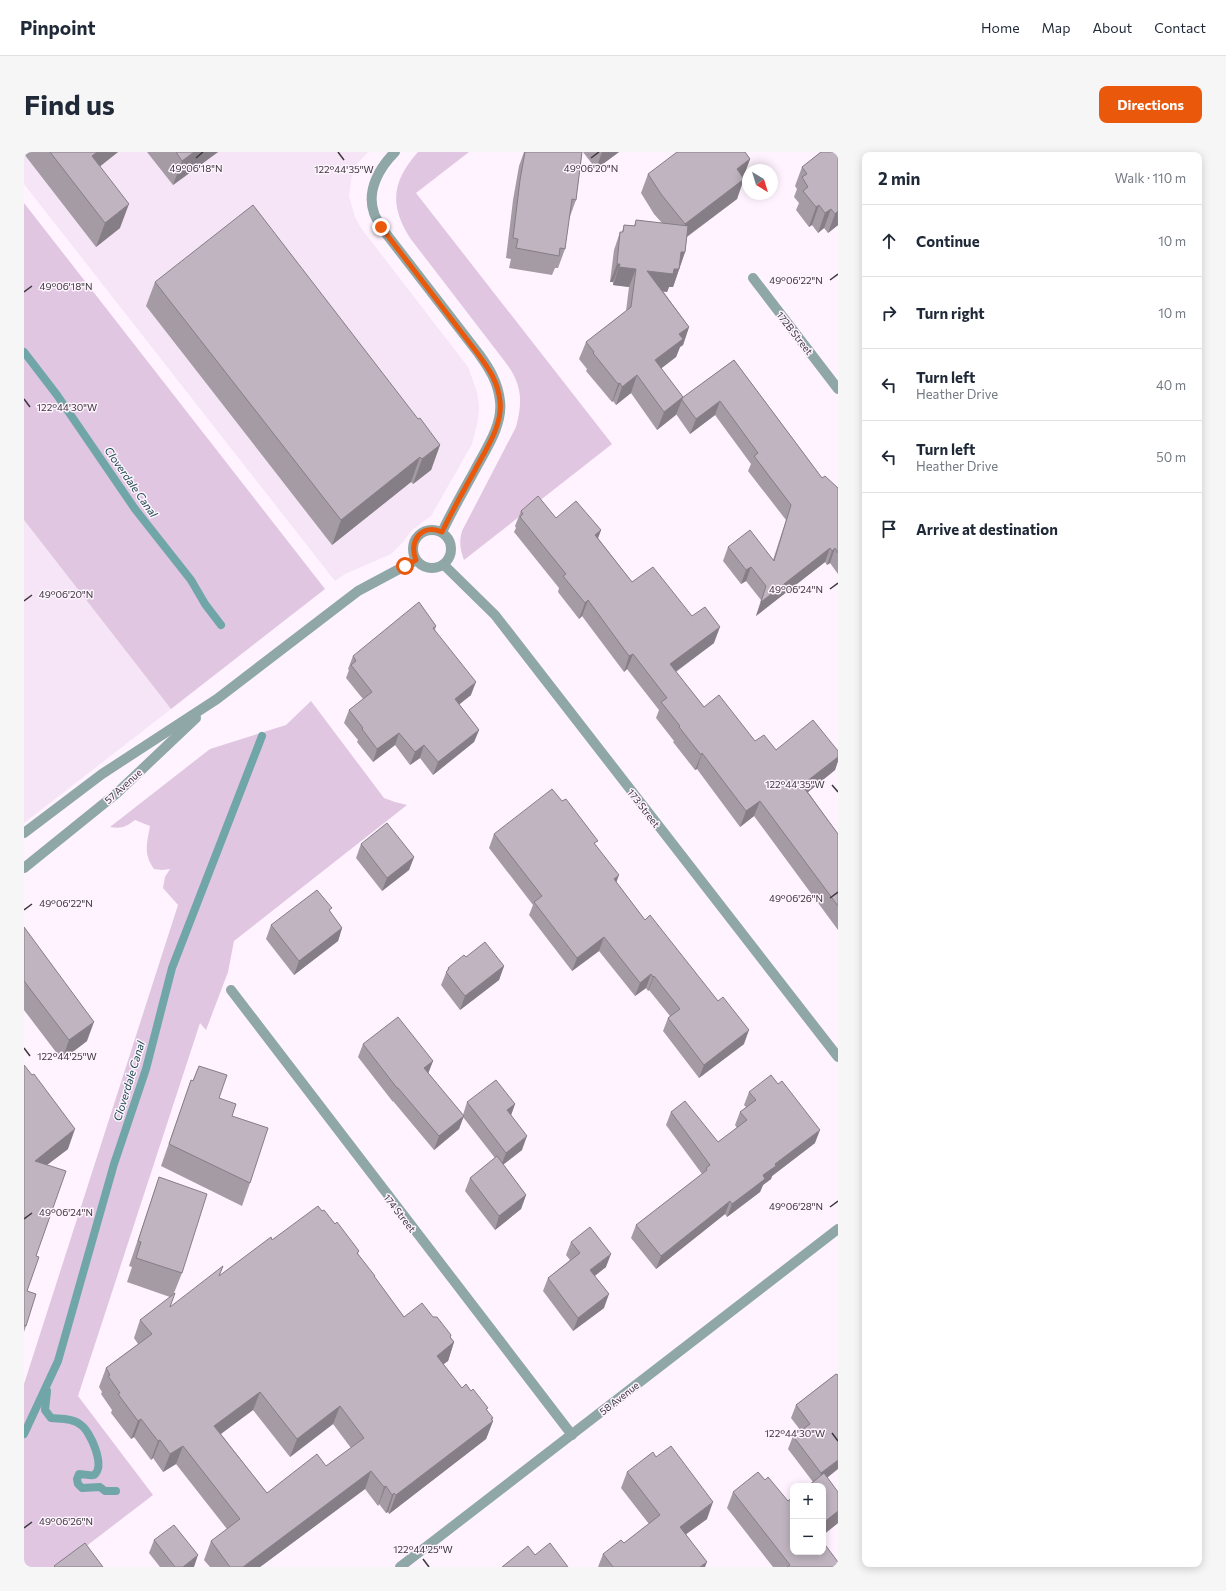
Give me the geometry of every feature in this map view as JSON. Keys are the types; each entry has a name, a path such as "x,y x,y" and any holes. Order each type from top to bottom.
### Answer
{"street":[{"path":"395,152 385,161 375,179 372,196 373,212 381,227 490,370 497,386 500,402 499,418 493,436 442,532"},
{"name":"172B Street","path":"753,278 838,389"},
{"path":"430,530 442,532 448,537 452,549 448,560 444,565 432,568 420,564 416,560 413,547 418,535 424,531 430,530"},
{"name":"57 Avenue","path":"24,832 102,774 217,699 358,591 416,560"},
{"name":"173 Street","path":"444,565 495,615 838,1057"},
{"name":"57 Avenue","path":"24,868 117,793 217,699"},
{"name":"174 Street","path":"231,990 572,1435"},
{"name":"58 Avenue","path":"400,1567 838,1229"}],"shaded area":[{"path":"24,152 368,152 357,164 352,174 349,196 355,217 361,228 468,367 477,392 479,406 478,420 472,444 431,516 412,530 391,554 345,574 335,581 24,184"},
{"path":"418,152 469,152 416,193 612,444 464,560 460,546 462,531 516,427 520,409 520,394 515,379 506,363 410,238 403,226 396,204 396,194 403,173"},
{"path":"24,203 325,589 171,709 24,520"},
{"path":"24,520 171,709 24,823"},
{"path":"311,701 384,798 407,805 234,941 228,972 206,1030 200,1023 78,1396 153,1495 59,1567 24,1567 24,1384 178,905 163,888 165,877 170,869 154,869 148,858 147,848 150,826 135,820 123,827 110,827 210,749 286,725"}],"building":[{"path":"50,152 97,152 92,156 129,204 105,223"},
{"path":"176,152 194,152 182,161"},
{"path":"525,152 582,152 576,200 572,199 565,249 560,248 559,256 516,248 518,239 513,238"},
{"path":"677,152 745,152 750,159 737,169 742,176 742,181 685,224 661,194 648,174"},
{"path":"821,152 838,152 838,211 835,214 831,209 825,213 819,205 816,207 803,191 808,187 802,177 807,174 802,167"},
{"path":"253,205 418,419 420,418 440,445 422,459 420,457 341,520 155,282"},
{"path":"636,220 688,226 685,252 681,252 679,269 674,269 673,274 647,271 689,327 679,334 683,339 655,360 683,397 664,412 637,375 622,387 620,383 618,384 586,342 631,307 636,269 619,267 620,264 617,264 620,232 623,232 624,225 635,226"},
{"path":"734,360 822,478 825,476 838,488 838,553 835,548 832,551 830,548 761,602 766,586 751,567 746,570 728,547 750,530 774,561 791,505 754,456 758,453 720,401 696,419 682,400 682,398"},
{"path":"538,496 556,518 576,501 601,530 595,535 632,582 653,567 692,616 705,607 720,627 670,664 704,707 719,695 755,741 764,735 776,750 813,720 838,751 838,757 802,785 838,834 838,906 760,801 746,811 661,702 667,698 633,654 629,656 588,600 585,603 563,576 566,574 520,517 523,514 521,511"},
{"path":"419,602 436,626 433,628 476,682 455,699 479,730 438,762 424,745 415,752 399,733 377,749 349,710 372,692 351,665 356,661 353,656"},
{"path":"552,789 562,801 566,799 598,841 594,843 619,875 614,879 645,920 650,915 718,1001 723,997 749,1030 704,1065 668,1018 680,1009 654,976 653,977 651,974 640,983 604,937 577,958 534,902 542,896 494,834"},
{"path":"387,823 414,857 387,878 361,844"},
{"path":"317,890 332,908 329,910 342,928 299,961 271,925"},
{"path":"24,927 94,1022 69,1040 24,981"},
{"path":"485,942 504,966 465,996 446,972 449,969 448,968 464,955 466,957"},
{"path":"398,1017 433,1061 424,1068 464,1116 439,1136 397,1088 363,1044"},
{"path":"24,1065 32,1075 34,1074 75,1129 35,1161 66,1171 36,1256 39,1257 27,1291 36,1294 26,1326 24,1325"},
{"path":"199,1066 227,1075 219,1098 236,1104 232,1116 268,1128 250,1183 169,1144 191,1080 193,1081"},
{"path":"771,1075 778,1084 782,1081 820,1130 775,1164 776,1166 763,1175 765,1179 732,1204 730,1201 661,1256 636,1225 707,1170 706,1168 710,1165 671,1112 685,1101 718,1142 747,1120 740,1112 756,1100 749,1092"},
{"path":"496,1080 515,1104 507,1110 527,1136 506,1153 467,1102"},
{"path":"497,1156 526,1195 499,1216 470,1178"},
{"path":"159,1177 207,1194 182,1273 136,1258 141,1242 138,1241"},
{"path":"318,1206 322,1211 324,1210 335,1224 337,1222 359,1251 357,1253 404,1317 422,1303 433,1317 437,1317 451,1335 450,1337 454,1342 437,1356 462,1388 466,1384 471,1391 473,1389 488,1408 486,1409 493,1418 491,1419 493,1421 396,1495 394,1493 392,1495 386,1486 384,1487 371,1471 243,1567 230,1567 211,1541 240,1519 183,1446 170,1454 160,1440 158,1441 141,1419 138,1421 118,1394 120,1393 108,1376 110,1375 106,1368 152,1334 140,1320 175,1293 170,1307 223,1266 219,1276 271,1237 272,1240","holes":["260,1392 297,1439 340,1406 364,1438 326,1466 317,1454 267,1493 214,1426"]},
{"path":"590,1227 611,1254 590,1270 609,1294 578,1318 548,1278 580,1253 571,1242"},
{"path":"836,1374 838,1375 838,1460 821,1473 793,1436 810,1424 796,1405"},
{"path":"671,1446 713,1502 680,1527 707,1562 700,1567 613,1567 603,1554 621,1540 624,1543 660,1515 627,1472 653,1452 656,1457"},
{"path":"758,1472 765,1480 768,1477 788,1501 790,1499 790,1555 826,1555 826,1546 838,1562 838,1567 787,1567 790,1565 733,1492"},
{"path":"824,1473 838,1492 838,1511 826,1521 826,1483 812,1483"},
{"path":"174,1525 198,1555 183,1567 175,1567 154,1540"},
{"path":"85,1543 103,1567 54,1566"},
{"path":"550,1543 568,1567 502,1567 528,1546 535,1555"}],"waterway":[{"name":"Cloverdale Canal","path":"24,352 57,395 135,509 191,580 205,604 221,625"},
{"name":"Cloverdale Canal","path":"24,1434 58,1361 114,1164 146,1069 172,968 262,736"},
{"path":"47,1391 45,1410 51,1418 67,1419 81,1425 89,1434 98,1457 97,1471 94,1475 79,1474 77,1479 78,1484 82,1488 100,1487 105,1491 116,1491"}],"route":[{"path":"381,227 490,370 497,386 500,402 499,418 493,436 442,532 430,530 424,531 418,535 413,547 416,560 405,566"}]}
